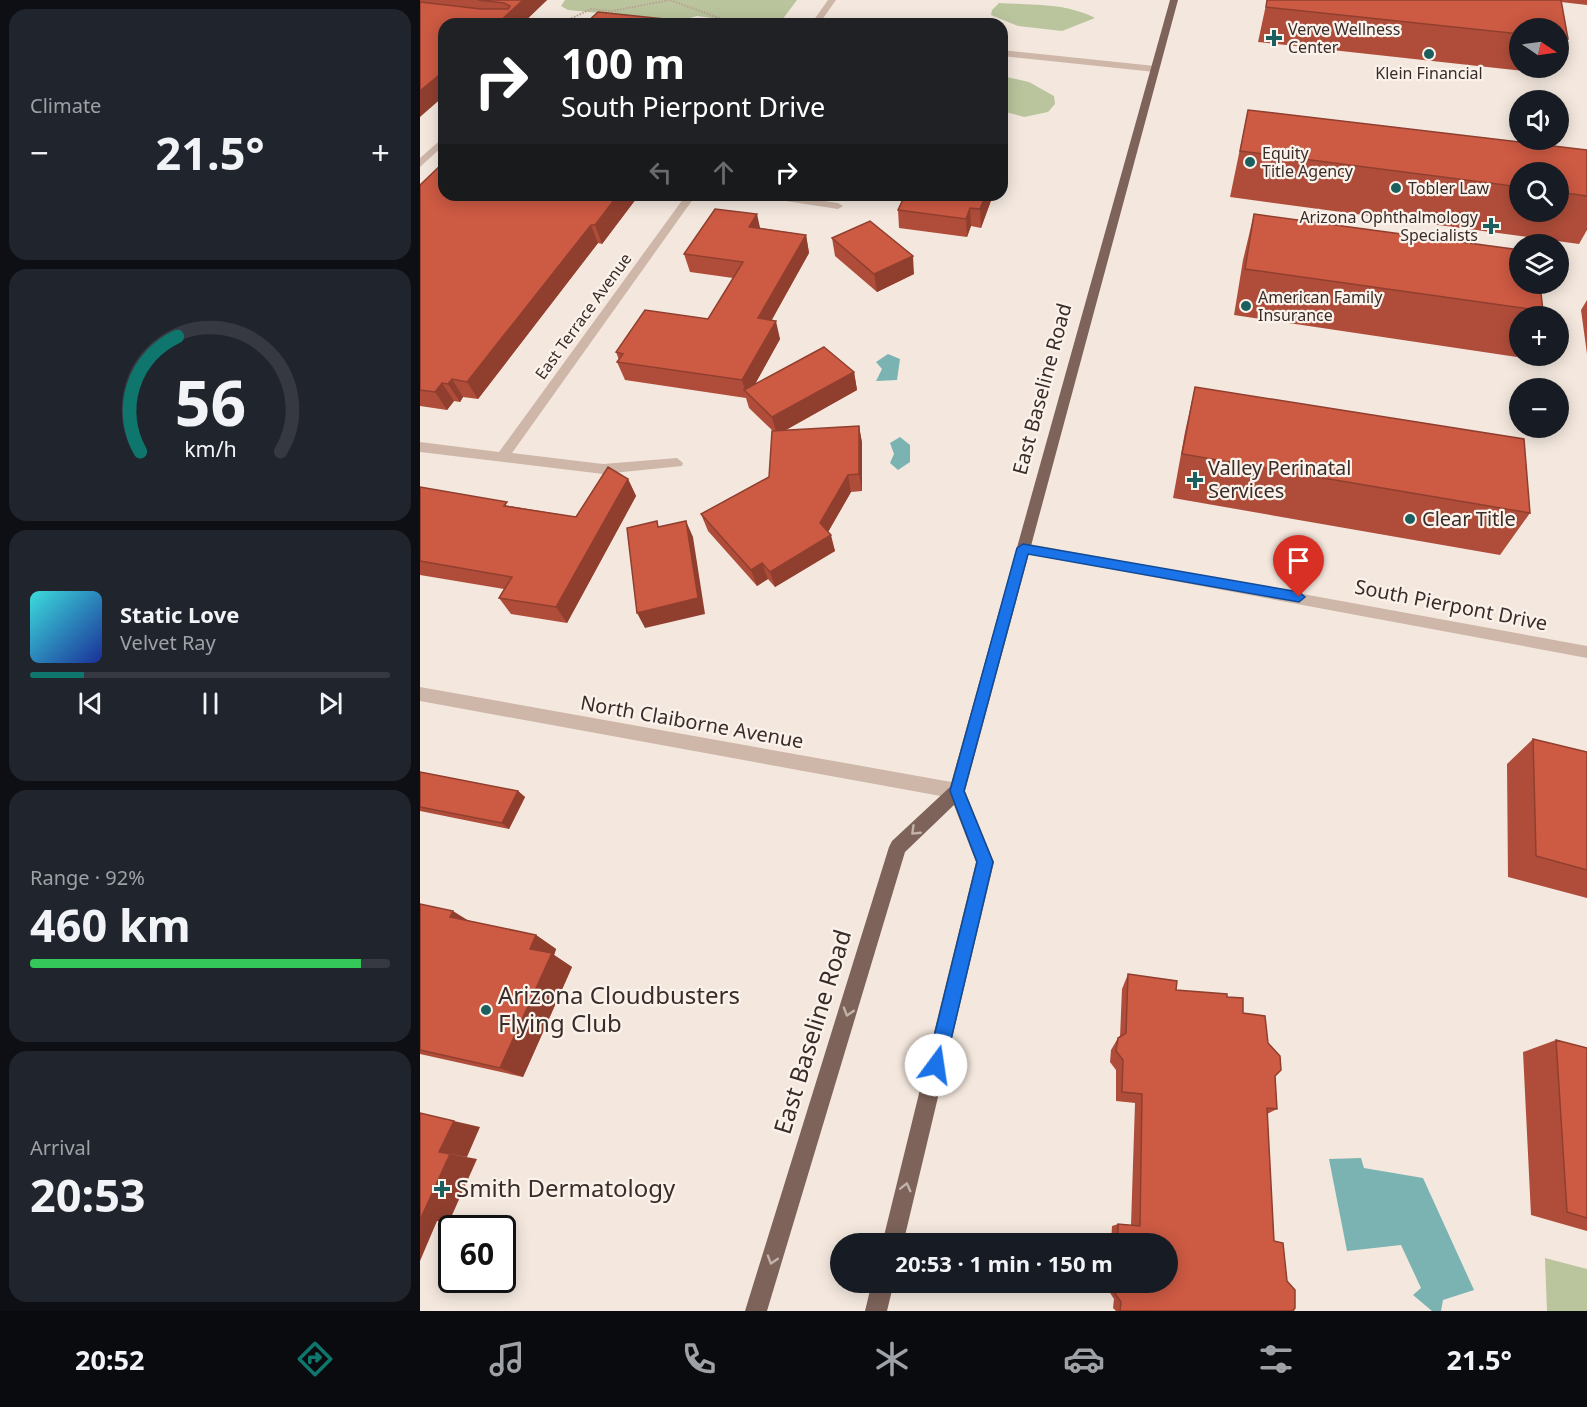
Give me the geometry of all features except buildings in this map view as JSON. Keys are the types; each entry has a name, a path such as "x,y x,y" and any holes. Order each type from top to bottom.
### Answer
{"main road":[{"name":"East Baseline Road","path":"756,1311 898,847 957,791 1174,0"},
{"path":"895,1233 985,862 957,791"},
{"path":"876,1311 880,1293"}],"street":[{"path":"819,18 832,0"},
{"path":"1008,54 1155,69"},
{"path":"420,164 438,146"},
{"name":"East Terrace Avenue","path":"502,457 687,201"},
{"path":"805,201 838,206"},
{"path":"420,447 603,469 677,463"},
{"name":"South Pierpont Drive","path":"1023,548 1299,597 1587,652"},
{"name":"North Claiborne Avenue","path":"420,694 957,791"}],"path":[{"path":"572,18 591,9 612,11 670,0 719,18"}],"green space":[{"path":"565,0 797,0 784,18 697,16 648,18 568,10 561,6"},
{"path":"999,3 1036,5 1061,7 1095,18 1062,31 1018,26 1008,22 1008,18 991,15 992,10"},
{"path":"1008,77 1029,82 1054,96 1055,104 1048,112 1024,117 1008,113"},
{"path":"1545,1258 1587,1269 1587,1311 1547,1311"}],"water":[{"path":"888,354 900,359 897,380 876,381 882,369 876,362"},
{"path":"900,437 910,445 910,462 898,470 890,463 894,454 890,443"},
{"path":"1361,1158 1364,1168 1423,1178 1474,1290 1443,1300 1441,1311 1432,1311 1413,1295 1421,1288 1401,1245 1347,1251 1329,1159"}],"place":[{"name":"Verve Wellness Center","path":"1274,38"},
{"name":"Klein Financial","path":"1429,54"},
{"name":"Equity Title Agency","path":"1250,162"},
{"name":"Tobler Law","path":"1396,188"},
{"name":"Arizona Ophthalmology Specialists","path":"1491,226"},
{"name":"American Family Insurance","path":"1246,306"},
{"name":"Valley Perinatal Services","path":"1195,480"},
{"name":"Clear Title","path":"1410,519"},
{"name":"Arizona Cloudbusters Flying Club","path":"486,1010"},
{"name":"Smith Dermatology","path":"442,1189"}],"route":[{"path":"936,1065 985,862 957,791 1023,548 1299,597"}]}
